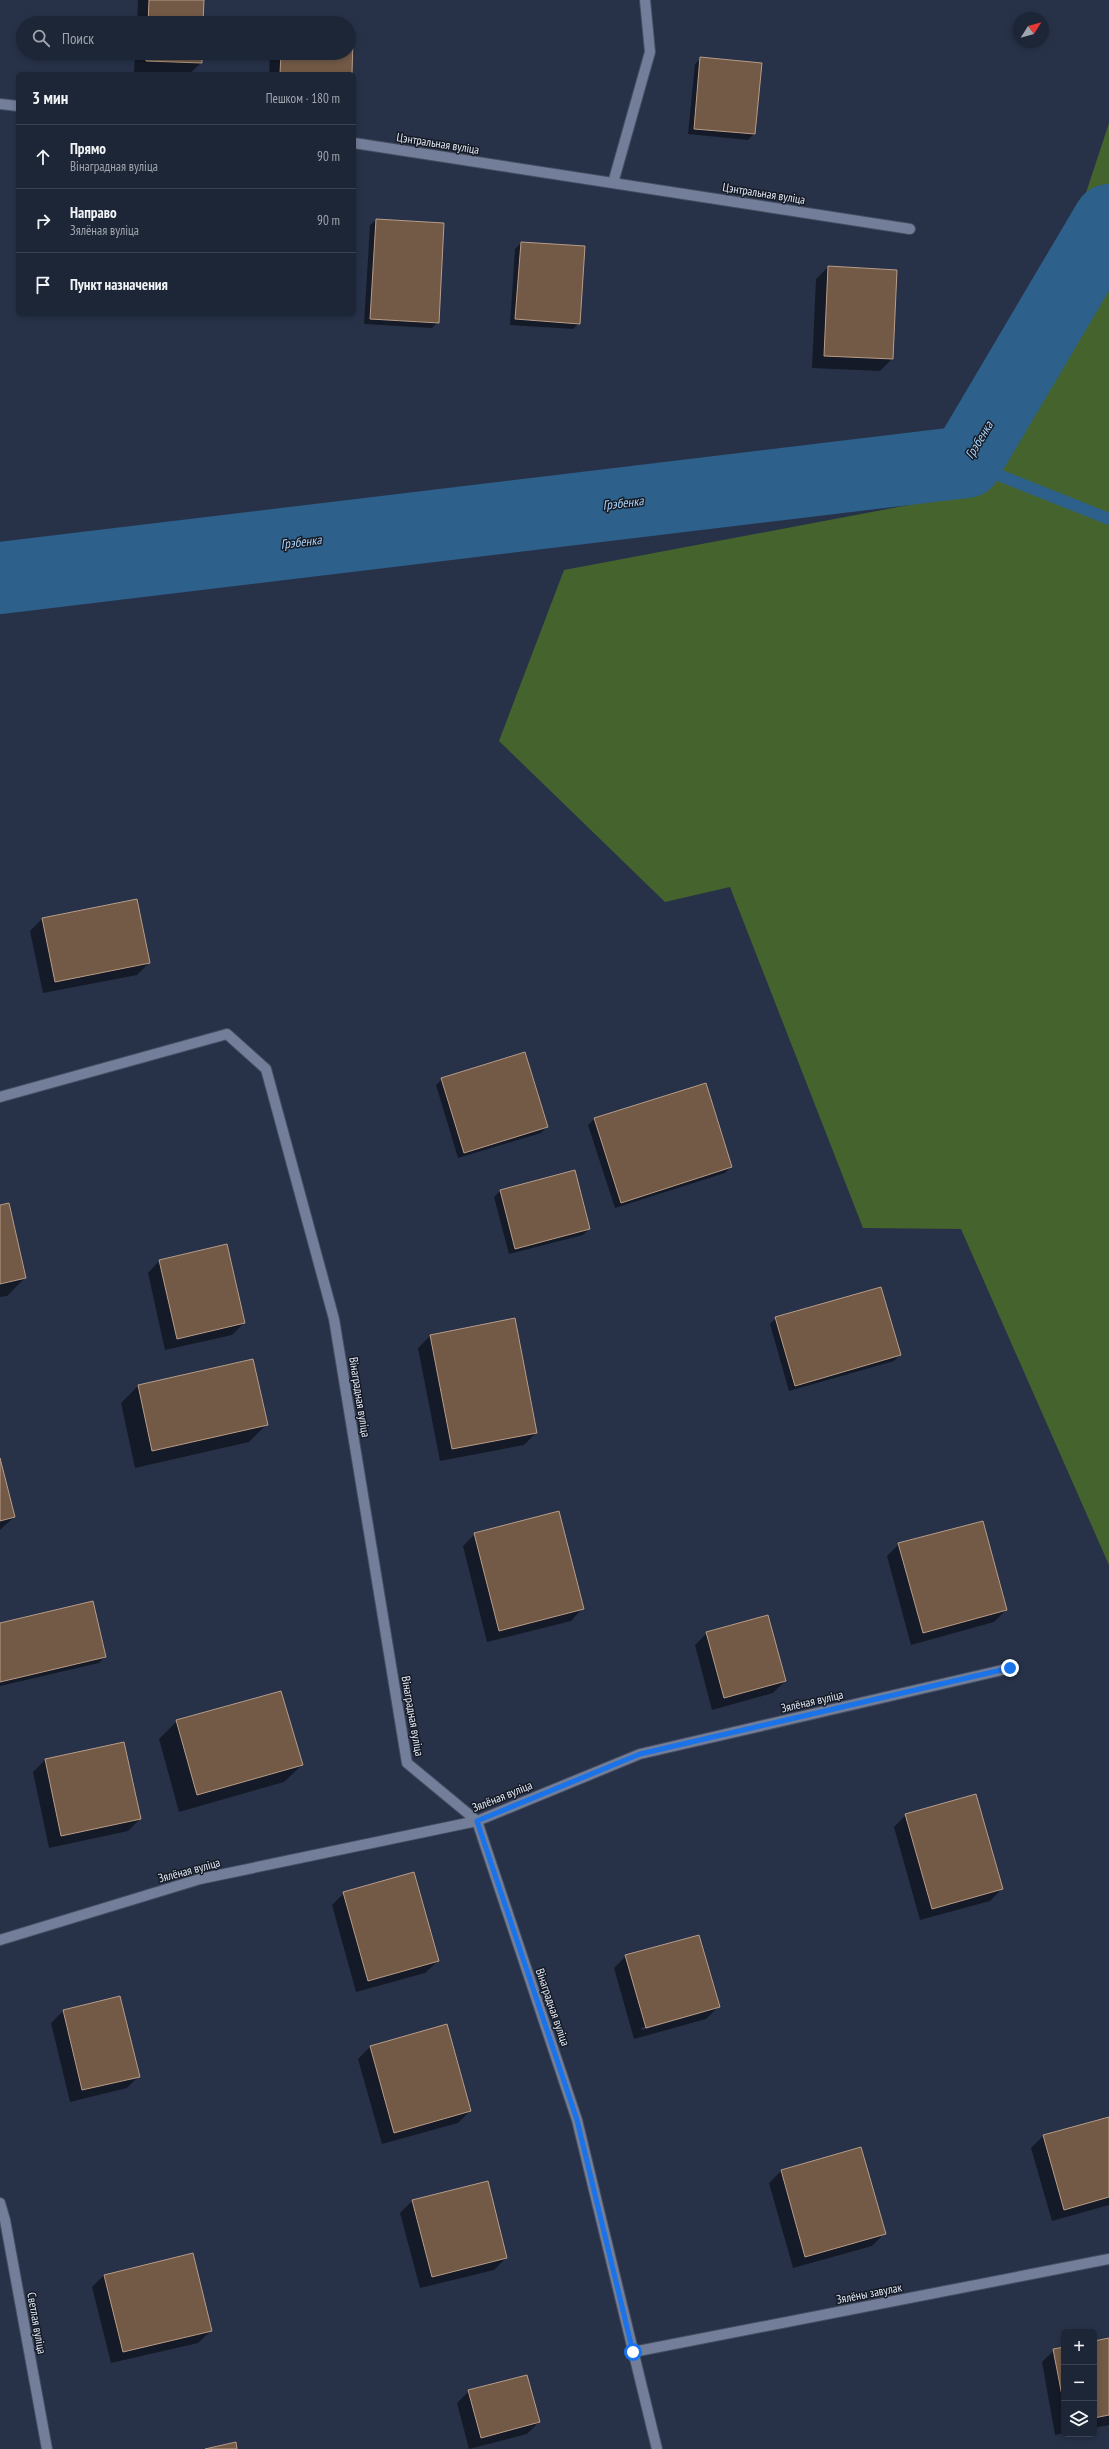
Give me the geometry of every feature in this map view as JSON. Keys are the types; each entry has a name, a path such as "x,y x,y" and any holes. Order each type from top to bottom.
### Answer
{"street":[{"path":"613,183 650,52 645,0"},
{"path":"0,104 16,106"},
{"name":"Цэнтральная вуліца","path":"356,144 910,229"},
{"name":"Вінаградная вуліца","path":"0,1097 227,1034 266,1069 334,1319 407,1763 477,1821 577,2120 657,2449"},
{"name":"Зялёная вуліца","path":"0,1940 200,1879 477,1821 640,1754 1010,1668"},
{"name":"Светлая вуліца","path":"0,2203 5,2220 47,2449"},
{"name":"Зялёны завулак","path":"633,2352 1109,2260"}],"green space":[{"path":"1109,123 1109,1565 961,1229 863,1228 730,887 665,902 499,741 564,570 988,490"}],"building":[{"path":"149,0 204,0 203,16 148,16"},
{"path":"700,57 762,63 755,134 694,129"},
{"path":"202,60 202,63 146,61"},
{"path":"281,60 352,60 352,72 280,72"},
{"path":"376,219 444,223 439,323 370,319"},
{"path":"521,242 585,246 580,324 515,319"},
{"path":"828,266 897,270 893,359 824,356"},
{"path":"137,899 150,963 55,982 42,918"},
{"path":"525,1052 548,1127 464,1153 441,1078"},
{"path":"706,1083 732,1167 621,1203 594,1118"},
{"path":"575,1170 590,1229 515,1249 500,1190"},
{"path":"9,1203 26,1278 0,1284 0,1205"},
{"path":"227,1244 245,1323 177,1339 159,1260"},
{"path":"881,1287 901,1355 795,1386 775,1317"},
{"path":"515,1318 537,1433 452,1449 430,1335"},
{"path":"253,1359 268,1425 152,1451 138,1385"},
{"path":"0,1458 15,1517 0,1521"},
{"path":"559,1511 584,1609 499,1631 474,1533"},
{"path":"983,1521 1007,1610 923,1633 898,1543"},
{"path":"93,1601 106,1657 0,1682 0,1623"},
{"path":"768,1615 786,1681 724,1698 706,1632"},
{"path":"281,1691 303,1765 197,1795 176,1720"},
{"path":"124,1742 141,1819 61,1836 45,1759"},
{"path":"976,1794 1003,1889 932,1909 905,1814"},
{"path":"414,1872 439,1961 368,1981 343,1892"},
{"path":"699,1935 720,2007 646,2028 625,1955"},
{"path":"120,1996 140,2077 82,2090 63,2010"},
{"path":"447,2024 471,2111 394,2133 370,2046"},
{"path":"1109,2117 1109,2197 1064,2210 1043,2135"},
{"path":"861,2147 886,2234 805,2257 781,2170"},
{"path":"488,2181 507,2258 432,2277 412,2200"},
{"path":"193,2253 212,2331 123,2352 104,2275"},
{"path":"1109,2338 1109,2415 1097,2417 1097,2365 1097,2340"},
{"path":"1061,2348 1061,2390 1053,2349"},
{"path":"527,2375 540,2422 481,2438 468,2390"},
{"path":"236,2442 237,2449 205,2449"}],"waterway":[{"name":"Грэбенка","path":"0,578 966,462 1109,220"},
{"path":"966,462 1109,519"}],"route":[{"path":"633,2352 577,2120 477,1821 640,1754 1010,1668"}]}
